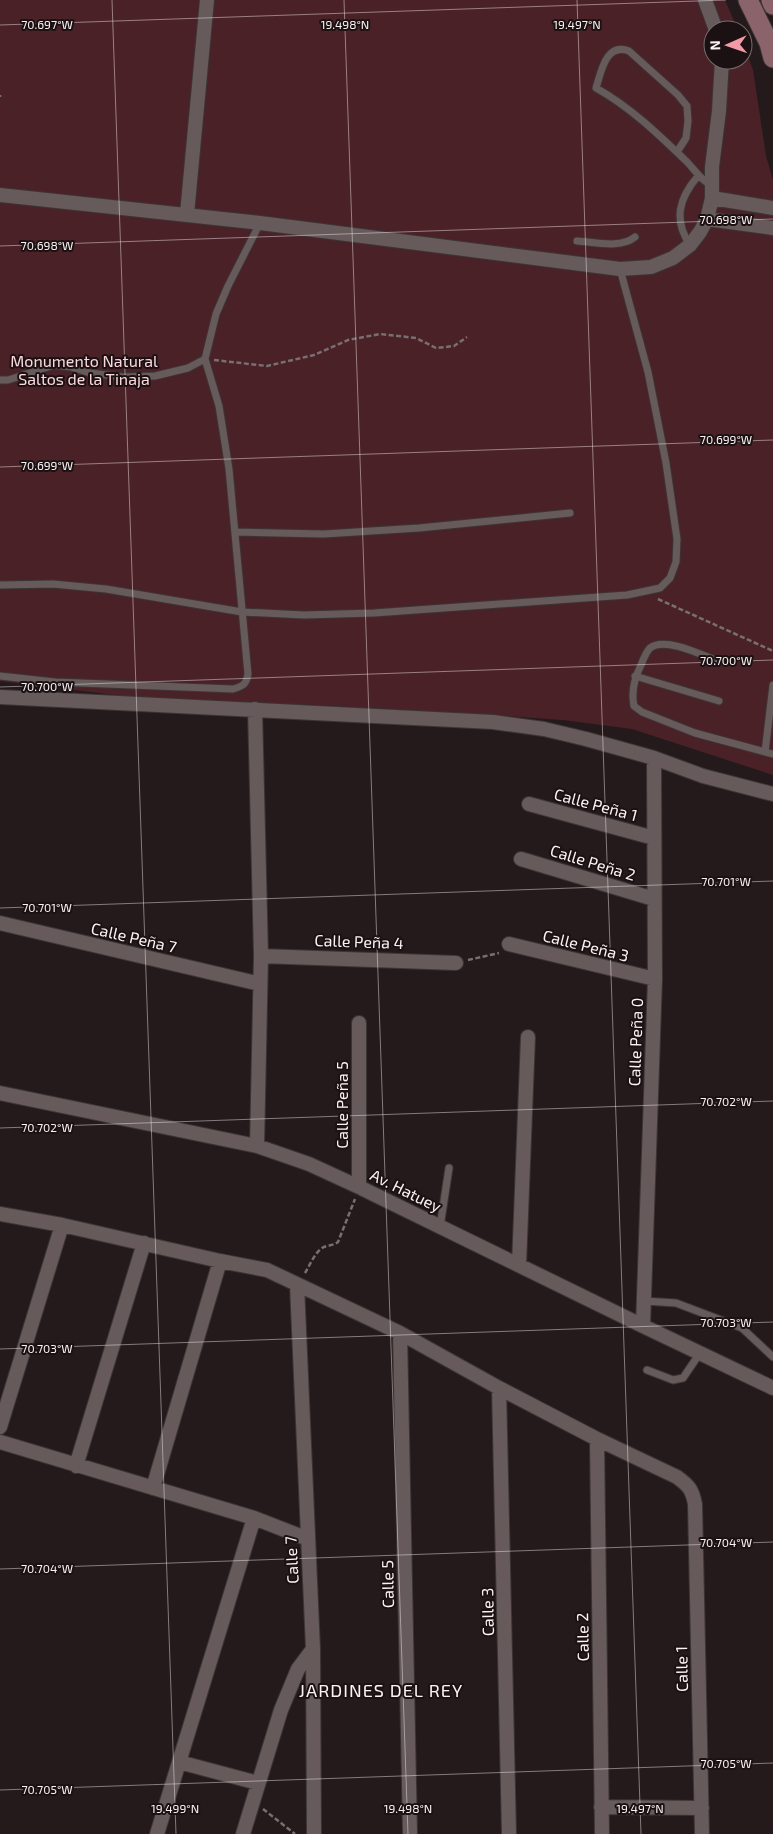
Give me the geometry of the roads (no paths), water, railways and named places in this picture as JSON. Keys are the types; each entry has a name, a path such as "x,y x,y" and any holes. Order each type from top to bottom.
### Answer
{"main road":[{"path":"748,0 770,43 773,58"},
{"path":"771,0 773,4"}],"street":[{"path":"187,214 207,0"},
{"path":"705,0 712,20"},
{"path":"0,195 187,214 620,269 652,267 673,258 690,245 707,219 712,192 712,161 719,111 721,70"},
{"path":"712,192 773,208"},
{"path":"707,219 773,228"},
{"path":"0,697 493,722 544,729 654,758 703,776 773,794"},
{"path":"255,709 261,956 257,1146"},
{"name":"Calle Peña 0","path":"643,1326 655,979 654,758"},
{"name":"Calle Peña 1","path":"529,804 654,838"},
{"name":"Calle Peña 2","path":"521,859 654,899"},
{"name":"Calle Peña 7","path":"0,923 260,984"},
{"name":"Calle Peña 3","path":"509,944 655,979"},
{"name":"Calle Peña 4","path":"261,956 456,963"},
{"name":"Calle Peña 5","path":"359,1023 359,1187"},
{"path":"519,1266 528,1037"},
{"name":"Av. Hatuey","path":"0,1093 257,1146 309,1164 773,1388"},
{"path":"0,1214 62,1225 267,1270 400,1333 499,1388 598,1439"},
{"path":"0,1426 62,1225"},
{"path":"76,1466 144,1243"},
{"path":"153,1488 220,1261"},
{"name":"Calle 7","path":"297,1285 313,1648 314,1834"},
{"name":"Calle 5","path":"400,1333 410,1834"},
{"name":"Calle 3","path":"499,1388 509,1834"},
{"name":"Calle 1","path":"598,1439 677,1477 692,1491 695,1504 702,1834"},
{"name":"Calle 2","path":"598,1439 602,1834"},
{"path":"0,1442 254,1518 308,1539"},
{"path":"157,1834 254,1518"},
{"path":"243,1834 281,1710 298,1669 313,1648"},
{"path":"179,1762 258,1784"},
{"path":"602,1807 702,1808"}],"lane":[{"path":"678,152 686,138 687,106 678,95 629,51 622,48 616,49 610,54 596,88 619,101 678,152 712,192"},
{"path":"690,245 682,233 682,199 688,187 698,176"},
{"path":"0,676 55,682 233,689 242,687 246,683 248,674 229,469 220,406 205,358 216,314 260,223"},
{"path":"577,241 621,244 629,242 635,237"},
{"path":"0,585 53,584 106,588 242,612 304,615 374,613 627,595 660,588 670,578 676,562 678,539 666,463 648,372 620,269"},
{"path":"0,380 8,380 54,365 123,377 155,376 188,368 205,358"},
{"path":"235,532 334,533 419,528 570,513"},
{"path":"720,662 671,644 659,644 649,649 636,676 632,696 634,706 642,712 695,733 773,754"},
{"path":"636,676 719,701"},
{"path":"765,752 773,685"},
{"path":"440,1227 449,1168"},
{"path":"644,1301 676,1302 742,1328 773,1357"},
{"path":"647,1370 673,1380 683,1378 700,1353"}],"district":[{"name":"JARDINES DEL REY","path":"381,1690"}],"park label":[{"name":"Monumento Natural Saltos de la Tinaja","path":"84,369"}]}
